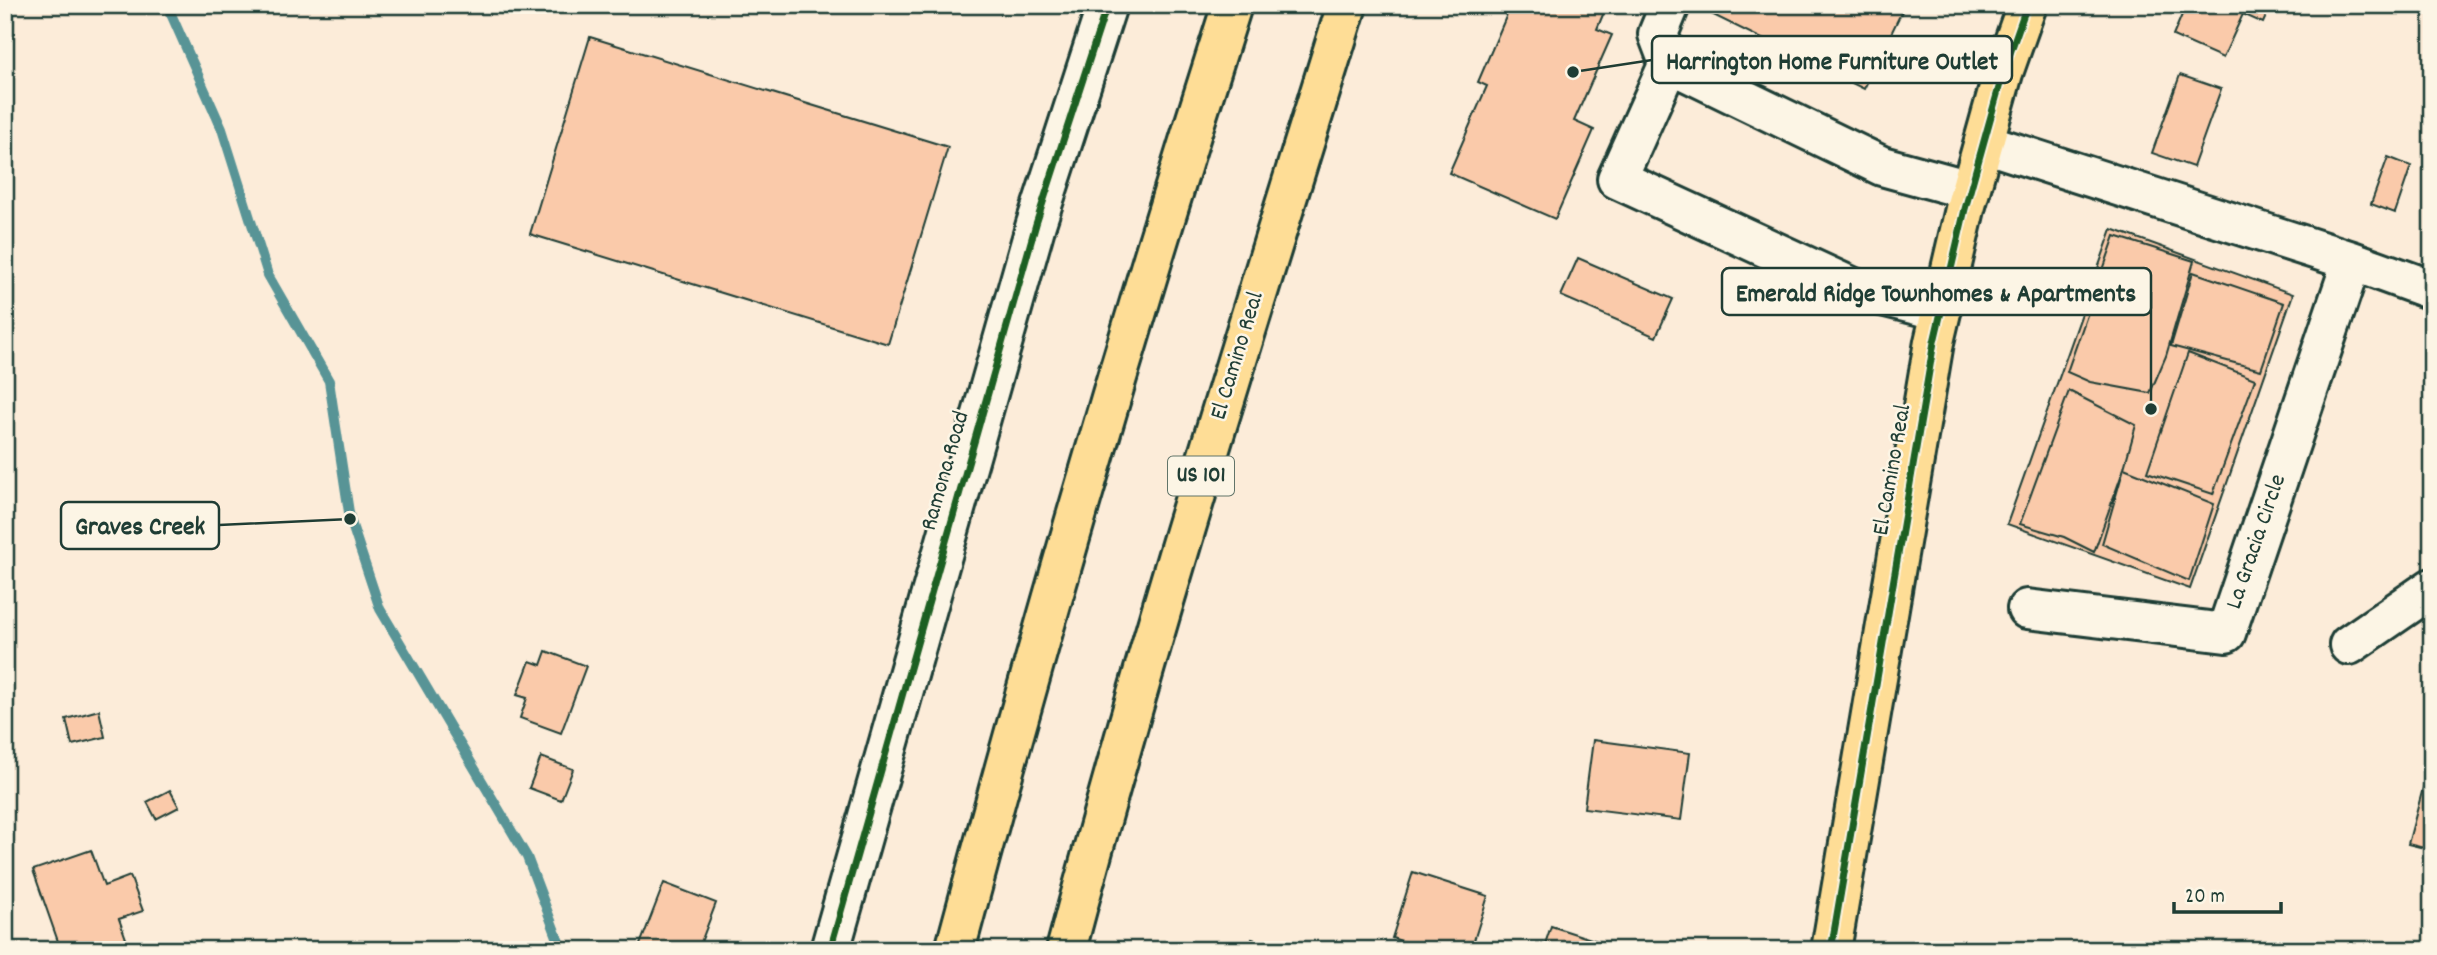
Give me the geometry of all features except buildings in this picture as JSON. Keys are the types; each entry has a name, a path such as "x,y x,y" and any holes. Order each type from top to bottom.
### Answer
{"main road":[{"path":"956,950 1082,493 1172,192 1232,5"},
{"name":"El Camino Real","path":"1066,950 1096,836 1197,488 1347,5"},
{"name":"El Camino Real","path":"1831,950 1941,311 1970,190 2003,73 2027,5"}],"street":[{"name":"Ramona Road","path":"830,950 1036,223 1107,5"},
{"path":"1670,5 1658,34 1669,63 1882,166 1970,190"},
{"path":"1669,63 1617,179 1858,290 1941,311"},
{"path":"1984,143 2352,261 2432,290"},
{"name":"La Gracia Circle","path":"2027,609 2226,633 2352,261"},
{"path":"2349,645 2432,588"}],"waterway":[{"path":"167,5 222,129 268,275 329,381 350,519 380,609 527,857 562,950"}],"cycle path":[{"path":"830,950 1036,224 1107,5"},
{"path":"1831,950 1934,342 1965,209 2003,73 2027,5"}],"place":[{"name":"Harrington Home Furniture Outlet","path":"1573,72"},
{"name":"Emerald Ridge Townhomes & Apartments","path":"2151,409"},
{"name":"Graves Creek","path":"350,519"}]}
